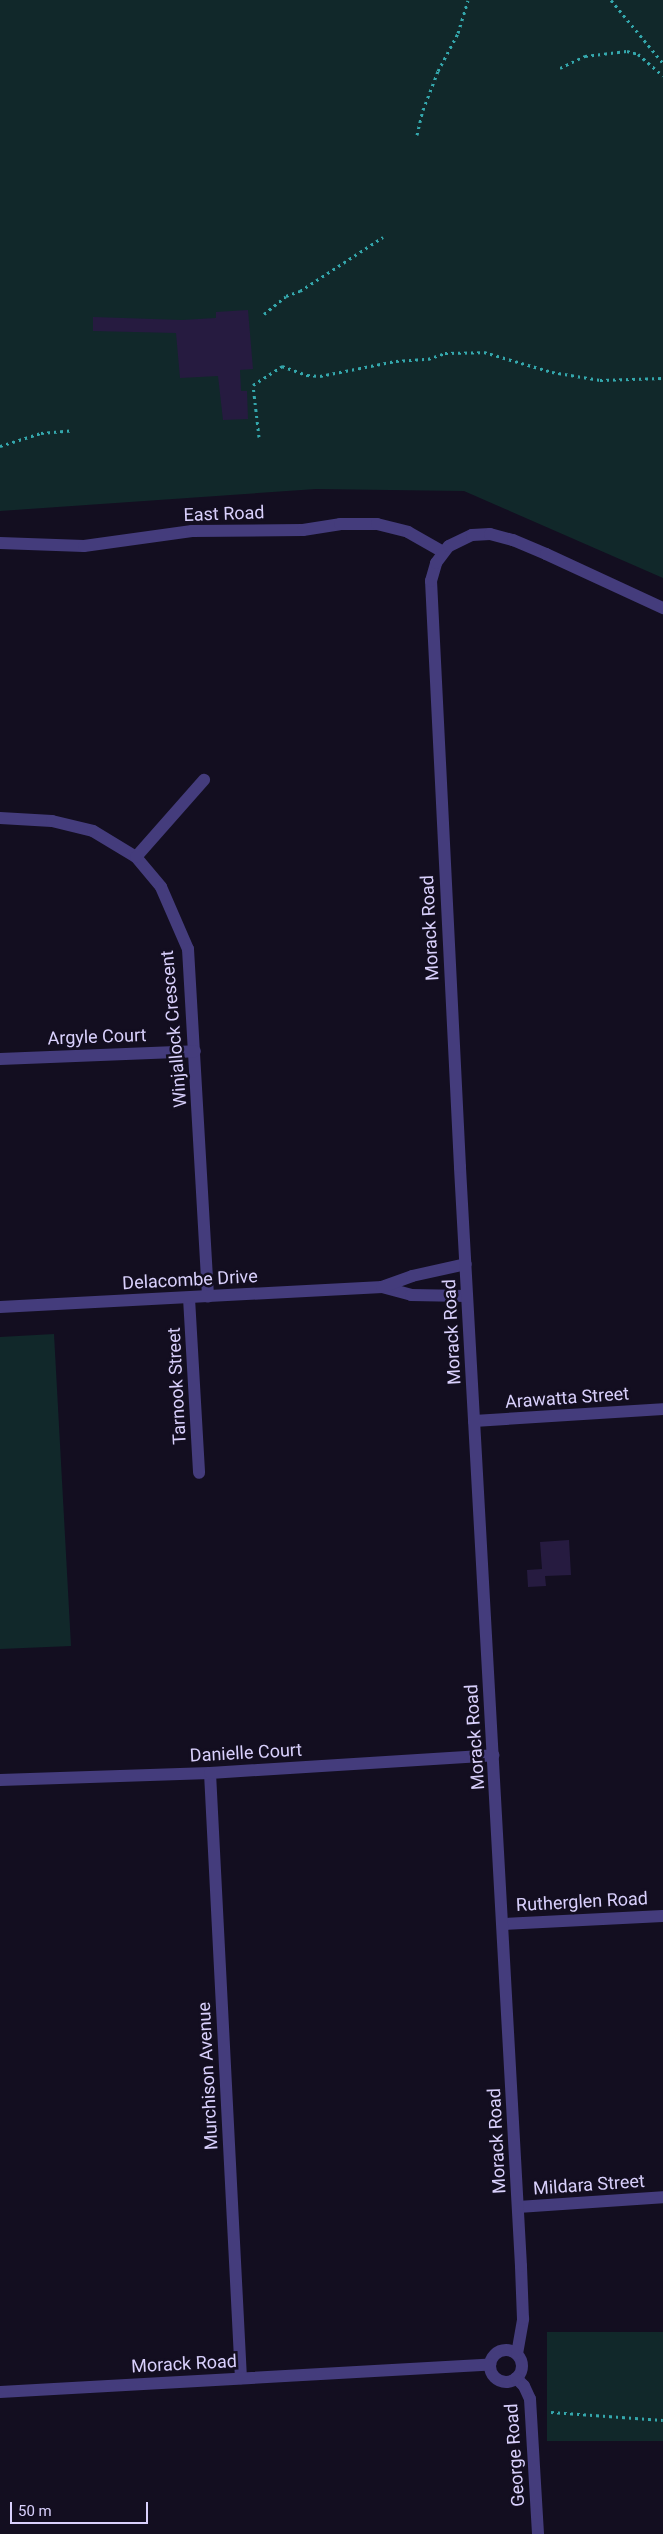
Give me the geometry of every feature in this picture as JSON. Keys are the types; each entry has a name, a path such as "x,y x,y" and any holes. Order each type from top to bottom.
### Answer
{"street":[{"name":"East Road","path":"0,543 84,546 192,531 303,530 340,524 377,524 408,532 443,552"},
{"name":"Morack Road","path":"517,2354 523,2319 518,2207 467,1296 431,581 433,571 443,552 457,540 490,534 513,540 546,554 663,608"},
{"path":"136,858 204,780"},
{"name":"Winjallock Crescent","path":"0,818 52,821 93,831 136,858 161,887 188,949 196,1051 208,1296"},
{"name":"Argyle Court","path":"0,1059 196,1051"},
{"name":"Delacombe Drive","path":"0,1307 382,1287 412,1276 466,1264"},
{"name":"Delacombe Drive","path":"382,1287 411,1295 467,1296"},
{"name":"Tarnook Street","path":"189,1298 199,1473"},
{"name":"Arawatta Street","path":"474,1421 663,1409"},
{"name":"Danielle Court","path":"0,1780 210,1773 493,1755"},
{"name":"Murchison Avenue","path":"210,1773 241,2378"},
{"name":"Rutherglen Road","path":"503,1924 663,1916"},
{"name":"Mildara Street","path":"518,2207 663,2197"},
{"path":"507,2350 517,2354 522,2369 516,2378 506,2382 496,2378 490,2365 498,2352 507,2350"},
{"name":"Morack Road","path":"0,2392 490,2365"},
{"name":"George Road","path":"516,2378 524,2386 530,2399 538,2534"}],"path":[{"path":"417,135 423,110 438,71 458,33 468,0"},
{"path":"611,0 663,63"},
{"path":"560,68 586,56 626,51 638,54 663,76"},
{"path":"264,314 280,300 300,291 384,237"},
{"path":"259,437 252,385 282,366 307,375 320,376 396,361 428,359 445,353 484,352 552,372 600,380 663,378"},
{"path":"0,446 41,433 73,430"},
{"path":"551,2412 663,2420"}],"green space":[{"path":"0,0 663,0 663,578 464,491 316,489 0,511"},
{"path":"54,1334 71,1646 0,1649 0,1337"},
{"path":"547,2332 663,2332 663,2441 547,2441"}],"building":[{"path":"248,310 253,369 240,370 241,391 247,391 248,419 223,420 218,376 180,378 176,333 93,331 93,317 182,320 216,318 216,312"},
{"path":"569,1540 571,1575 545,1576 546,1586 528,1587 527,1570 542,1569 540,1542"}]}
